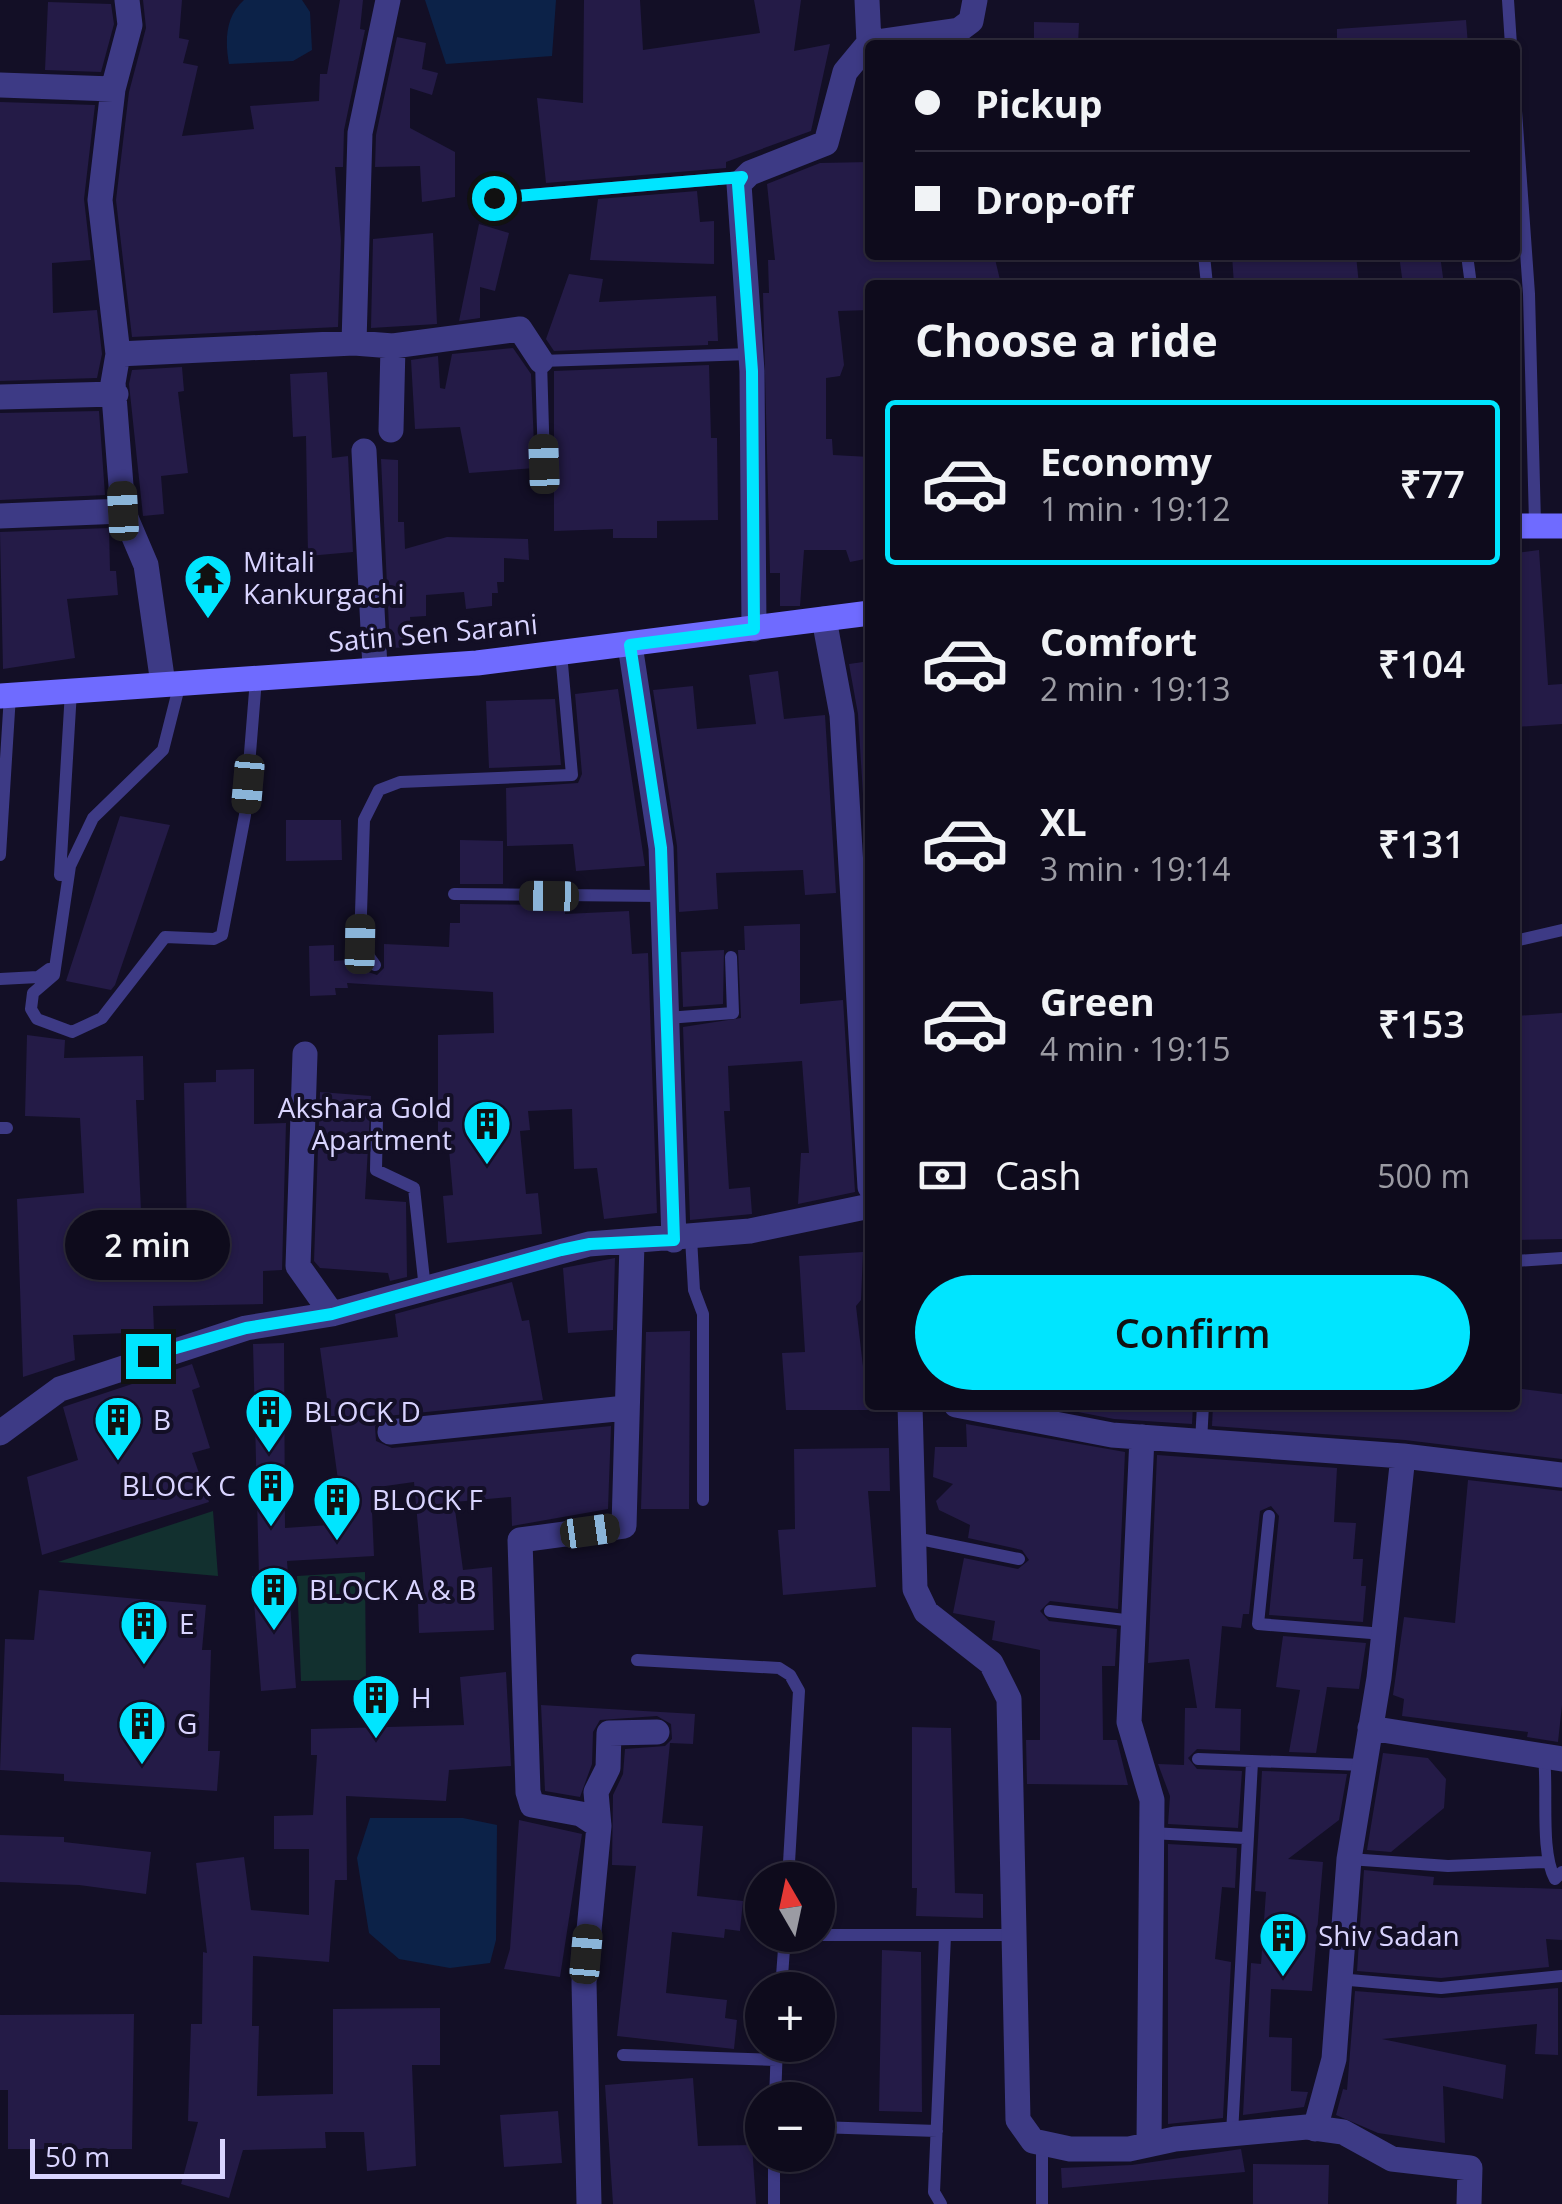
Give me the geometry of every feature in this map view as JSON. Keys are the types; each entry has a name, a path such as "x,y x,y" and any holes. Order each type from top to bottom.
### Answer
{"main road":[{"path":"1525,525 1562,526"},
{"name":"Satin Sen Sarani","path":"5,695 477,663 865,614"}],"street":[{"path":"127,0 130,25 112,89 100,200 118,354 113,382 123,511 146,565 172,683"},
{"path":"354,343 360,132 388,0"},
{"path":"868,0 869,40"},
{"path":"890,40 959,30 971,21 975,0"},
{"path":"754,629 750,354 738,184 742,177 826,143 845,72 865,48"},
{"path":"0,85 112,89"},
{"path":"118,354 354,343 393,346 520,330 541,361"},
{"path":"391,430 393,346"},
{"path":"0,397 116,394"},
{"path":"364,451 375,668"},
{"path":"0,516 123,511"},
{"path":"824,619 842,715 865,1102"},
{"path":"630,645 661,848 666,1018 683,1239"},
{"path":"305,1054 298,1266 332,1314"},
{"path":"0,1432 60,1389 115,1367 246,1328 332,1314 590,1244 683,1239 865,1207"},
{"path":"599,1826 581,1814 532,1805 528,1792 520,1540 624,1526 632,1243"},
{"path":"390,1432 626,1408"},
{"path":"910,1410 916,1538 914,1590 926,1612 992,1663 1009,1699 1018,2120 1033,2142 1105,2149 1315,2129 1343,2132 1392,2159 1470,2168 1469,2204"},
{"path":"984,1410 1142,1438 1403,1456 1562,1475"},
{"path":"1142,1438 1129,1722 1152,1800 1149,2144"},
{"path":"1315,2129 1334,2059 1349,1860 1384,1634 1403,1456"},
{"path":"1370,1728 1553,1758"},
{"path":"590,2204 584,1982 599,1826 596,1792 608,1768 609,1733 658,1732"}],"lane":[{"path":"1508,0 1511,40"},
{"path":"1520,163 1530,294 1525,525"},
{"path":"494,198 742,177"},
{"path":"544,464 541,361 750,354"},
{"path":"375,965 360,944 364,820 379,790 400,782 572,775 561,652"},
{"path":"172,683 162,750 94,818 70,866 54,975 32,993 37,1019 72,1032 102,1018 166,937 222,935 245,815 256,679"},
{"path":"0,979 38,978 50,967 63,850 71,690"},
{"path":"0,855 5,695"},
{"path":"454,894 662,896"},
{"path":"1520,940 1562,930"},
{"path":"666,1018 734,1013 731,958"},
{"path":"377,1118 376,1170 414,1188 424,1290"},
{"path":"683,1239 702,1314 703,1500"},
{"path":"1520,1261 1562,1258"},
{"path":"1201,1443 1203,1410"},
{"path":"1270,1516 1258,1624 1384,1634"},
{"path":"916,1538 1020,1559"},
{"path":"1050,1611 1133,1621"},
{"path":"637,1660 779,1668 790,1675 799,1690 789,1862"},
{"path":"1553,1758 1545,1862 1555,1879 1562,1872"},
{"path":"1198,1759 1364,1766"},
{"path":"1232,2135 1252,1762"},
{"path":"1151,1833 1245,1838"},
{"path":"1349,1860 1448,1866 1545,1862"},
{"path":"835,1935 1012,1934"},
{"path":"940,2204 934,2192 945,1935"},
{"path":"1338,1979 1441,1988 1562,1976"},
{"path":"623,2055 745,2053"},
{"path":"835,2128 937,2131"},
{"path":"1042,2143 1042,2204"},
{"path":"774,2172 774,2204"}],"green space":[{"path":"213,1511 218,1576 58,1562"},
{"path":"365,1572 366,1680 301,1681 297,1576"}],"water":[{"path":"244,0 302,0 310,12 312,50 293,61 229,64 228,30 233,14"},
{"path":"425,0 556,0 552,56 446,64"},
{"path":"370,1818 463,1818 497,1825 496,1940 490,1963 450,1968 399,1959 369,1933 357,1858"}],"building":[{"path":"143,0 182,0 179,38 189,40 183,63 198,66 182,136 254,129 250,106 319,101 320,74 327,74 340,0 363,0 360,29 365,30 344,130 343,167 335,167 341,240 338,327 132,337 116,200 129,92 146,28"},
{"path":"584,0 640,0 643,50 760,33 754,0 801,0 794,51 830,44 811,131 726,162 726,168 546,183 537,98 583,103"},
{"path":"48,2 111,4 114,24 101,72 45,70"},
{"path":"1466,20 1468,40 1337,40 1337,29"},
{"path":"1034,22 1079,23 1078,40 1034,40"},
{"path":"397,37 426,43 422,69 438,73 432,95 410,88 410,128 455,152 455,197 422,202 420,166 375,167 376,135"},
{"path":"0,102 95,105 84,199 91,260 52,263 53,313 97,310 102,354 97,378 0,381"},
{"path":"865,162 865,260 995,260 1000,280 865,280 865,310 838,311 844,365 840,376 826,378 826,439 832,439 833,455 865,457 865,559 850,562 846,550 804,550 800,606 780,606 780,573 770,573 763,293 769,293 768,260 775,260 767,184 820,163"},
{"path":"697,191 700,222 714,221 714,264 590,260 598,199"},
{"path":"479,224 509,233 495,291 480,287 480,318 459,321"},
{"path":"433,233 437,324 371,328 373,239"},
{"path":"1232,260 1356,260 1358,280 1234,280"},
{"path":"1400,260 1441,260 1443,280 1402,280"},
{"path":"569,274 603,279 599,302 716,296 718,341 708,341 708,345 554,351 546,339"},
{"path":"513,348 531,374 535,468 469,473 460,427 415,429 411,360 438,356 440,388 445,389 452,354"},
{"path":"709,365 711,438 717,438 718,520 657,521 657,538 613,538 613,529 554,531 554,371"},
{"path":"182,367 184,391 178,392 188,473 161,476 164,514 143,516 129,384 132,370"},
{"path":"327,372 332,458 348,456 353,552 308,556 306,436 293,437 290,374"},
{"path":"99,411 105,495 0,500 0,413"},
{"path":"381,459 398,460 398,522 404,522 405,549 447,537 528,539 529,560 504,558 504,582 497,582 498,593 492,593 492,606 466,609 464,592 426,595 426,616 410,617 413,647 390,648"},
{"path":"109,528 110,571 116,571 118,595 67,599 75,658 3,669 0,532"},
{"path":"1539,550 1548,685 1562,684 1562,724 1520,727 1520,552"},
{"path":"865,662 865,827 858,714 849,664"},
{"path":"778,671 784,719 825,715 836,893 805,895 803,870 716,873 718,909 679,912 677,846 653,690 693,686 697,729 756,724 749,675"},
{"path":"618,689 645,866 576,871 573,844 507,846 506,788 578,783 582,774 575,694"},
{"path":"555,699 561,765 489,768 486,701"},
{"path":"120,816 170,825 111,990 66,981"},
{"path":"286,820 341,820 342,860 286,861"},
{"path":"460,840 503,841 503,884 460,884"},
{"path":"460,904 566,905 565,914 629,911 632,954 648,953 657,1213 604,1219 597,1168 574,1169 572,1109 528,1111 530,1130 520,1131 526,1194 538,1193 542,1234 447,1243 443,1196 453,1195 448,1138 438,1139 438,1035 494,1033 493,992 347,983 348,988 335,988 336,995 310,996 309,946 334,945 334,961 359,959 368,972 377,975 384,968 384,944 449,947 450,923 460,923"},
{"path":"800,924 800,1004 843,1000 855,1192 798,1204 801,1153 809,1153 802,1061 728,1066 730,1111 724,1111 729,1189 750,1187 752,1214 690,1220 683,1027 741,1018 738,950 745,950 744,926"},
{"path":"724,950 723,1004 683,1007 681,952"},
{"path":"1562,1013 1562,1239 1520,1240 1520,1016"},
{"path":"27,1035 65,1040 64,1058 143,1056 144,1100 136,1100 142,1233 187,1232 184,1083 216,1082 216,1070 254,1069 254,1124 286,1123 282,1270 263,1271 263,1304 153,1306 154,1332 73,1335 75,1360 23,1377 17,1199 84,1193 80,1118 25,1116"},
{"path":"320,1092 371,1096 365,1199 406,1202 407,1277 390,1281 388,1273 320,1268 314,1261"},
{"path":"863,1252 861,1300 856,1306 865,1410 786,1410 782,1353 805,1352 799,1256"},
{"path":"615,1258 613,1330 568,1333 563,1268"},
{"path":"512,1282 522,1321 529,1320 543,1400 387,1416 375,1426 376,1441 392,1448 611,1426 608,1509 512,1526 511,1497 454,1502 463,1570 492,1567 494,1630 419,1633 418,1604 425,1604 414,1482 371,1488 374,1556 287,1561 296,1688 261,1691 252,1576 259,1576 253,1344 284,1343 285,1528 344,1524 320,1348 398,1337 395,1314"},
{"path":"690,1331 689,1509 641,1509 646,1332"},
{"path":"192,1364 200,1387 192,1390 210,1448 192,1453 209,1502 42,1555 27,1477 78,1460 63,1407"},
{"path":"1520,1389 1562,1394 1562,1459 1405,1440 1212,1426 1213,1410 1520,1410"},
{"path":"1068,1410 1193,1410 1192,1424 1114,1419"},
{"path":"966,1424 1125,1452 1118,1609 1050,1601 1040,1611 1049,1621 1117,1629 1115,1666 1102,1666 1103,1740 1117,1740 1128,1785 1027,1784 1026,1740 1040,1740 1040,1650 992,1640 995,1621 953,1613 964,1558 1018,1569 1029,1560 1022,1550 968,1538 970,1525 939,1510 936,1501 953,1484 933,1477 935,1447 967,1447"},
{"path":"889,1448 890,1491 868,1491 876,1587 783,1595 778,1530 795,1529 794,1449"},
{"path":"1157,1455 1337,1468 1334,1522 1356,1523 1353,1559 1363,1559 1361,1586 1366,1586 1363,1622 1269,1615 1279,1516 1271,1506 1260,1511 1249,1614 1243,1614 1241,1628 1222,1626 1215,1708 1241,1709 1240,1751 1197,1749 1188,1758 1197,1769 1242,1771 1238,1828 1168,1824 1170,1796 1158,1764 1184,1765 1185,1708 1197,1708 1189,1659 1148,1663"},
{"path":"1468,1480 1562,1491 1562,1705 1558,1742 1527,1737 1528,1732 1402,1716 1404,1699 1393,1695 1404,1617 1455,1623"},
{"path":"39,1590 206,1605 202,1650 211,1650 208,1751 220,1751 217,1791 64,1781 64,1774 0,1770 5,1639 34,1640"},
{"path":"1283,1636 1366,1643 1359,1689 1327,1687 1316,1753 1289,1752 1300,1690 1276,1687"},
{"path":"506,1672 511,1766 449,1770 446,1801 346,1796 347,1880 335,1880 329,1962 253,1956 252,2026 259,2026 257,2096 333,2094 333,2009 440,2008 440,2065 412,2065 416,2166 367,2171 364,2132 325,2132 326,2148 243,2150 229,2198 181,2184 198,2122 188,2121 191,2024 202,2024 203,1952 207,1953 196,1863 244,1857 251,1910 309,1915 309,1849 274,1849 274,1816 313,1815 317,1755 311,1755 311,1729 464,1725 460,1677"},
{"path":"541,1705 695,1714 693,1744 670,1743 662,1823 703,1826 697,1896 743,1901 740,1931 725,1929 724,1938 672,1932 666,1993 727,2000 725,2018 737,2020 734,2049 617,2036 636,1866 612,1865 613,1795 623,1774 625,1749 665,1746 672,1739 671,1724 657,1716 600,1720 593,1732 592,1764 580,1797 545,1791"},
{"path":"912,1727 951,1728 955,1893 983,1894 983,1918 916,1916 917,1888 912,1888"},
{"path":"1383,1753 1428,1758 1446,1779 1444,1808 1391,1852 1367,1850"},
{"path":"1262,1771 1347,1774 1339,1820 1288,1859 1323,1862 1312,1991 1271,1989 1269,2037 1292,2038 1291,2091 1308,2092 1304,2107 1243,2115 1251,1963 1261,1964 1266,1892 1255,1891"},
{"path":"519,1820 582,1834 560,1977 504,1969 510,1949"},
{"path":"0,1835 64,1837 64,1842 151,1852 146,1894 79,1885 0,1882"},
{"path":"1168,1844 1237,1848 1235,1888 1222,1887 1215,1959 1231,1962 1223,2118 1168,2124"},
{"path":"1364,1870 1434,1877 1433,1885 1562,1889 1562,1940 1546,1939 1549,1967 1441,1978 1357,1971"},
{"path":"882,1950 921,1952 922,2112 879,2111"},
{"path":"1558,1988 1558,2055 1535,2054 1537,2024 1382,2039 1506,2065 1503,2099 1443,2086 1445,2143 1378,2133 1336,2115 1343,2089 1347,2090 1355,1991 1442,1998"},
{"path":"134,2014 132,2149 8,2149 8,2090 0,2090 0,2015"},
{"path":"693,2078 698,2146 745,2145 745,2172 754,2172 756,2204 613,2204 605,2085"},
{"path":"558,2111 562,2163 504,2167 500,2115"},
{"path":"1241,2149 1245,2172 1062,2188 1061,2168 1132,2165"},
{"path":"1253,2164 1329,2165 1328,2204 1253,2204"}],"place":[{"name":"Mitali Kankurgachi","path":"208,620"},
{"name":"Akshara Gold Apartment","path":"487,1166"},
{"name":"BLOCK D","path":"269,1454"},
{"name":"B","path":"118,1462"},
{"name":"BLOCK C","path":"271,1528"},
{"name":"BLOCK F","path":"337,1542"},
{"name":"BLOCK A & B","path":"274,1632"},
{"name":"E","path":"144,1666"},
{"name":"H","path":"376,1740"},
{"name":"G","path":"142,1766"},
{"name":"Shiv Sadan","path":"1283,1978"}],"route":[{"path":"148,1356 246,1328 332,1314 561,1250 590,1244 674,1240 661,848 630,645 754,629 752,371 738,184 742,177 494,198"}]}
